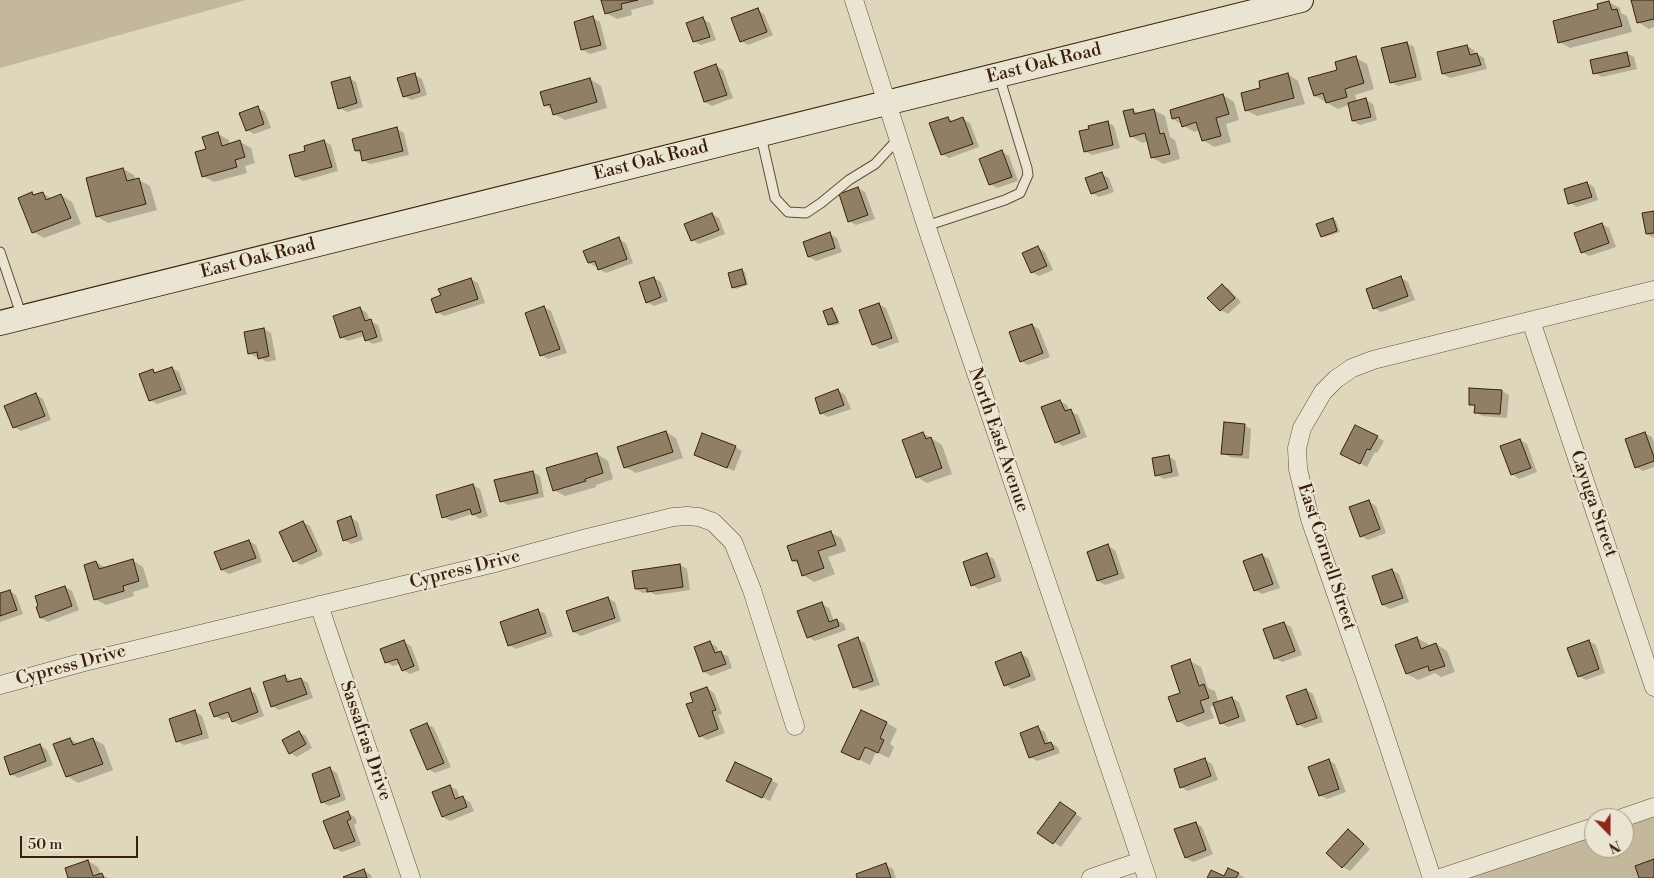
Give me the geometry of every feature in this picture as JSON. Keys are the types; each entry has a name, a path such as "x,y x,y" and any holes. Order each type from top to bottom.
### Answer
{"street":[{"name":"North East Avenue","path":"854,0 926,226 1144,870"},
{"name":"East Oak Road","path":"11,320 1301,0"},
{"name":"East Cornell Street","path":"1432,878 1376,708 1310,519 1298,469 1297,448 1302,428 1323,392 1336,379 1352,368 1373,360 1654,290"},
{"name":"Cayuga Street","path":"1531,321 1654,687"},
{"name":"Cypress Drive","path":"0,685 84,662 491,564 587,538 673,517 687,516 700,517 713,522 733,542 752,590 795,726"},
{"name":"Sassafras Drive","path":"319,605 411,878"},
{"path":"1634,814 1654,807"},
{"path":"1440,878 1584,830"},
{"path":"1091,878 1144,870"}],"lane":[{"path":"926,226 1014,197 1020,193 1028,175 1027,168 998,76"},
{"path":"761,134 775,198 788,212 806,213 849,180 875,164 898,139"},
{"path":"0,252 11,320"}],"shaded area":[{"path":"0,0 246,0 0,68"},
{"path":"1654,808 1654,878 1449,878 1584,831 1584,858 1634,858 1634,815"}],"building":[{"path":"601,0 638,0 621,4 622,9 605,14"},
{"path":"1631,0 1654,0 1654,19 1637,23"},
{"path":"1609,1 1612,10 1617,9 1622,26 1558,43 1553,21 1598,9 1597,4"},
{"path":"758,8 767,32 740,42 731,18"},
{"path":"593,16 601,45 581,50 574,22"},
{"path":"703,17 710,37 693,42 686,23"},
{"path":"1407,42 1416,77 1390,83 1381,48"},
{"path":"1467,45 1470,55 1477,53 1481,65 1442,74 1437,52"},
{"path":"1627,52 1630,66 1593,74 1590,60"},
{"path":"1356,56 1364,83 1345,89 1347,97 1326,103 1323,93 1314,96 1308,78 1337,70 1335,62"},
{"path":"716,64 727,95 704,102 694,72"},
{"path":"415,73 420,92 403,97 397,78"},
{"path":"1288,73 1294,98 1245,111 1241,93 1260,88 1259,81"},
{"path":"350,77 357,103 338,109 331,82"},
{"path":"590,78 597,102 553,115 550,104 544,106 540,92"},
{"path":"1223,94 1229,114 1216,118 1221,136 1202,141 1196,122 1182,127 1179,117 1172,119 1170,110"},
{"path":"1366,98 1371,117 1352,121 1348,103"},
{"path":"258,106 264,124 246,131 239,113"},
{"path":"1133,109 1134,114 1154,109 1160,134 1164,133 1170,154 1151,158 1145,133 1130,137 1123,111"},
{"path":"948,117 950,122 963,117 973,144 941,155 929,123"},
{"path":"1108,121 1113,145 1084,152 1079,131 1089,129 1088,126"},
{"path":"397,127 403,151 362,161 360,150 355,151 352,139"},
{"path":"218,132 222,146 240,140 245,157 235,160 237,167 202,177 195,152 206,149 202,137"},
{"path":"324,140 332,167 295,177 289,155 305,151 304,146"},
{"path":"1002,150 1012,177 989,185 979,159"},
{"path":"123,168 127,181 139,178 146,204 96,217 86,178"},
{"path":"1102,172 1108,188 1091,194 1085,178"},
{"path":"1587,182 1592,197 1568,204 1564,189"},
{"path":"858,187 868,215 848,222 839,194"},
{"path":"32,192 33,195 43,192 46,200 61,194 71,218 32,233 18,198"},
{"path":"1654,211 1654,233 1646,234 1642,213"},
{"path":"712,213 719,230 691,241 684,224"},
{"path":"1333,218 1337,231 1321,237 1316,224"},
{"path":"1602,223 1609,243 1581,253 1574,233"},
{"path":"830,232 835,248 808,257 803,242"},
{"path":"619,237 627,259 598,270 595,261 588,263 583,251"},
{"path":"1038,246 1047,266 1031,273 1022,253"},
{"path":"742,269 746,284 732,288 728,273"},
{"path":"1401,276 1408,296 1373,309 1366,289"},
{"path":"654,277 661,297 646,303 639,282"},
{"path":"471,278 478,299 436,313 431,299 441,295 438,289"},
{"path":"1222,284 1235,298 1220,311 1207,298"},
{"path":"879,303 892,338 872,345 859,310"},
{"path":"544,306 560,349 540,356 525,313"},
{"path":"360,307 365,321 371,319 377,337 365,341 362,331 340,338 333,316"},
{"path":"832,308 838,322 828,325 823,311"},
{"path":"1032,324 1043,353 1020,362 1009,332"},
{"path":"264,328 269,356 258,359 257,352 248,354 244,332"},
{"path":"172,367 181,390 149,401 139,374 153,369 154,373"},
{"path":"1469,388 1502,390 1500,414 1474,413 1475,405 1469,405"},
{"path":"838,389 844,405 820,414 815,398"},
{"path":"36,393 45,416 13,428 4,406"},
{"path":"1060,400 1065,411 1071,409 1080,433 1055,443 1041,407"},
{"path":"1224,422 1245,424 1242,455 1221,454"},
{"path":"1355,425 1378,436 1370,450 1367,449 1360,464 1340,454"},
{"path":"666,431 673,452 624,468 617,447"},
{"path":"923,432 926,439 931,437 942,468 916,478 902,440"},
{"path":"1645,432 1654,461 1635,468 1625,439"},
{"path":"702,433 736,446 727,468 694,455"},
{"path":"1520,439 1531,468 1511,475 1500,446"},
{"path":"597,453 603,473 585,479 586,481 553,491 546,468"},
{"path":"1169,455 1172,472 1155,476 1152,458"},
{"path":"533,471 538,493 500,502 494,480"},
{"path":"473,484 481,512 472,515 470,509 442,518 436,495"},
{"path":"1369,500 1380,529 1360,537 1349,507"},
{"path":"351,516 357,536 343,541 337,521"},
{"path":"303,521 317,551 293,562 279,532"},
{"path":"831,531 836,545 818,551 824,568 802,576 797,560 792,561 787,546"},
{"path":"249,540 256,558 221,570 214,552"},
{"path":"1108,544 1118,574 1097,581 1087,552"},
{"path":"987,553 995,577 971,586 963,562"},
{"path":"1262,554 1273,584 1254,591 1243,561"},
{"path":"133,559 139,581 123,586 124,591 94,600 84,565 96,561 99,569"},
{"path":"680,564 683,587 647,592 647,588 635,589 632,571"},
{"path":"1392,569 1403,598 1382,605 1372,576"},
{"path":"65,586 72,606 40,618 35,596"},
{"path":"10,590 17,610 0,616 0,593"},
{"path":"608,597 615,618 573,632 566,611"},
{"path":"822,602 829,622 837,619 839,626 807,638 797,611"},
{"path":"538,609 546,633 508,646 500,622"},
{"path":"1284,622 1295,651 1274,659 1263,629"},
{"path":"858,637 873,681 853,688 838,645"},
{"path":"1417,637 1421,649 1436,643 1445,666 1429,671 1428,666 1406,674 1395,645"},
{"path":"404,640 414,666 402,671 397,659 385,663 380,649"},
{"path":"1589,640 1599,669 1578,677 1567,648"},
{"path":"710,641 715,653 721,651 726,664 703,672 694,647"},
{"path":"1021,652 1030,676 1004,686 995,662"},
{"path":"1190,659 1199,686 1204,684 1209,698 1200,701 1204,712 1177,722 1168,697 1180,693 1171,666"},
{"path":"285,675 287,682 301,678 307,694 271,707 263,682"},
{"path":"707,687 716,710 712,711 718,729 699,737 686,704 693,702 690,693"},
{"path":"250,688 258,712 232,722 228,712 214,717 209,703"},
{"path":"1306,689 1317,718 1297,725 1286,696"},
{"path":"1232,697 1239,717 1220,724 1213,703"},
{"path":"195,710 202,734 176,742 169,719"},
{"path":"861,710 887,722 880,738 884,740 878,753 865,747 859,760 841,752"},
{"path":"427,723 444,763 427,770 410,730"},
{"path":"1038,726 1045,744 1051,742 1054,749 1029,758 1020,733"},
{"path":"299,731 306,744 289,754 282,740"},
{"path":"70,738 73,745 93,738 103,764 66,777 53,744"},
{"path":"40,744 46,761 10,775 4,757"},
{"path":"1205,758 1211,776 1180,788 1174,769"},
{"path":"1329,759 1339,789 1319,796 1308,767"},
{"path":"735,762 772,779 762,798 726,781"},
{"path":"330,767 340,796 321,803 312,774"},
{"path":"450,785 455,799 463,796 467,807 442,817 432,792"},
{"path":"1060,802 1076,813 1053,844 1037,833"},
{"path":"348,811 351,819 347,821 355,841 334,849 323,821"},
{"path":"1196,822 1206,850 1185,858 1174,829"},
{"path":"1348,829 1364,844 1342,868 1326,853"},
{"path":"1654,859 1654,878 1639,878 1635,866"},
{"path":"88,860 93,876 102,873 104,878 68,878 65,868"},
{"path":"886,863 891,878 857,878 856,874"},
{"path":"1228,868 1239,873 1236,878 1207,878 1211,870 1224,876"},
{"path":"364,869 367,878 343,877"}]}
